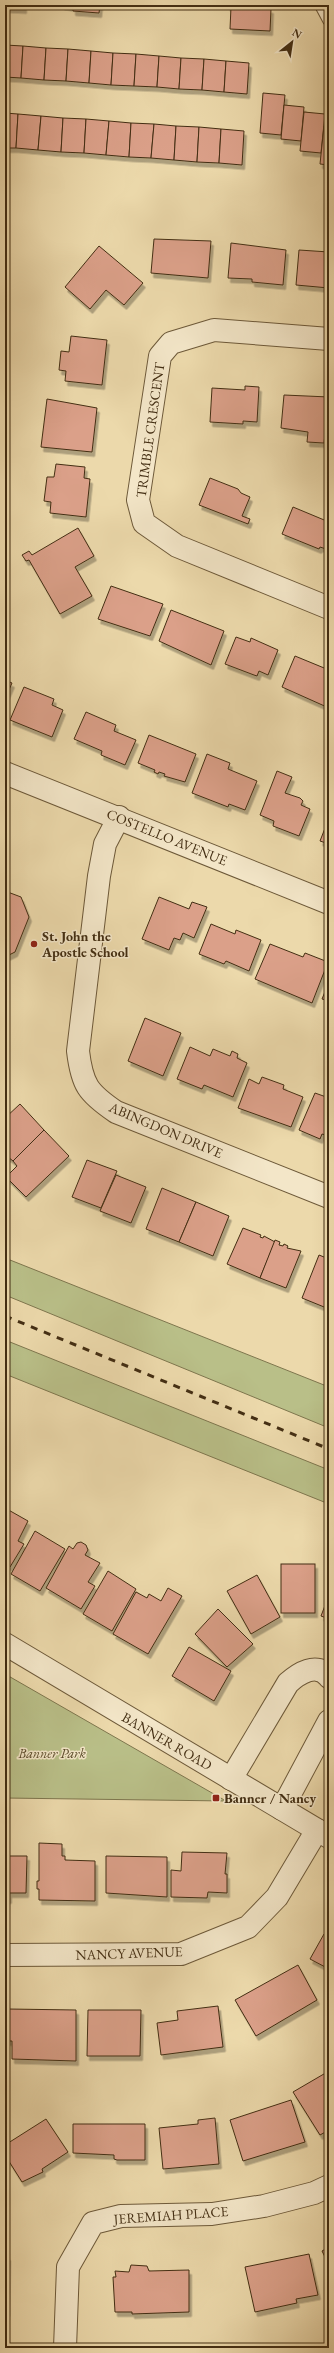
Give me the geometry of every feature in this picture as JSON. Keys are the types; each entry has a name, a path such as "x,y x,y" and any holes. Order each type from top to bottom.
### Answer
{"street":[{"name":"TRIMBLE CRESCENT","path":"329,339 214,330 171,343 160,356 138,500 144,523 177,546 329,608"},
{"name":"COSTELLO AVENUE","path":"5,773 119,817 329,903"},
{"name":"ABINGDON DRIVE","path":"119,817 105,844 98,876 78,1051 80,1074 94,1097 116,1112 329,1197"},
{"name":"BANNER ROAD","path":"5,1644 323,1834"},
{"path":"231,1779 288,1683 301,1671 315,1670 329,1677"},
{"path":"282,1809 329,1721"},
{"name":"NANCY AVENUE","path":"5,1956 181,1954 248,1927 277,1897 323,1834"},
{"name":"JEREMIAH PLACE","path":"65,2348 68,2267 93,2223 121,2216 212,2214 264,2206 314,2193 329,2186"}],"lane":[{"path":"321,5 329,20"}],"green space":[{"path":"5,1258 329,1387 329,1428 5,1295"},
{"path":"5,1340 329,1470 329,1504 5,1374"},
{"name":"Banner Park","path":"5,1674 226,1801 5,1798"}],"building":[{"path":"5,5 24,5 24,9 5,8"},
{"path":"62,5 100,5 99,13 73,11 73,7"},
{"path":"228,5 263,5 263,8 228,7"},
{"path":"231,7 271,9 270,31 230,29"},
{"path":"5,45 23,46 21,78 5,77"},
{"path":"23,46 46,48 44,80 21,78"},
{"path":"46,48 68,49 66,81 44,80"},
{"path":"68,49 91,51 89,83 66,81"},
{"path":"91,51 113,53 111,85 89,83"},
{"path":"113,53 136,54 134,86 111,85"},
{"path":"136,54 159,56 157,87 134,86"},
{"path":"159,56 181,58 179,89 157,87"},
{"path":"181,58 204,59 202,90 179,89"},
{"path":"204,59 226,61 224,92 202,90"},
{"path":"226,61 249,63 247,94 224,92"},
{"path":"263,93 285,95 281,135 260,133"},
{"path":"284,105 304,107 301,141 281,139"},
{"path":"304,112 325,114 321,153 300,151"},
{"path":"5,113 18,114 16,148 5,148"},
{"path":"18,114 41,116 38,150 16,148"},
{"path":"41,116 63,118 61,152 38,150"},
{"path":"63,118 86,119 84,153 61,152"},
{"path":"86,119 109,121 106,155 84,153"},
{"path":"109,121 131,123 129,157 106,155"},
{"path":"131,123 154,124 151,158 129,157"},
{"path":"154,124 176,126 174,160 151,158"},
{"path":"176,126 199,127 197,162 174,160"},
{"path":"324,126 329,126 329,165 320,164"},
{"path":"199,127 221,129 219,163 197,162"},
{"path":"221,129 244,131 242,165 219,163"},
{"path":"154,239 211,241 208,278 151,273"},
{"path":"231,243 286,250 283,285 252,282 252,279 228,278"},
{"path":"99,246 143,283 124,305 106,290 90,309 65,287"},
{"path":"299,250 329,252 329,288 296,285"},
{"path":"71,336 107,340 102,385 65,381 66,371 59,370 61,351 69,352"},
{"path":"245,386 259,387 257,422 243,421 243,424 210,422 212,388 245,390"},
{"path":"284,395 329,397 329,434 325,434 324,443 307,442 308,432 281,428"},
{"path":"47,399 97,408 92,452 41,447"},
{"path":"56,464 85,467 84,478 90,479 86,517 50,513 51,502 44,501 47,477 54,477"},
{"path":"210,478 238,489 241,493 250,497 242,516 250,519 248,524 199,505"},
{"path":"293,507 329,522 329,550 320,547 319,549 282,534"},
{"path":"78,528 94,556 75,567 92,596 60,614 29,560 26,561 22,555 29,551 32,555"},
{"path":"111,586 163,604 150,636 98,619"},
{"path":"171,610 224,631 211,665 159,641"},
{"path":"236,637 250,642 251,638 278,650 268,675 259,671 257,676 225,664"},
{"path":"295,656 329,670 329,708 282,687"},
{"path":"5,680 12,683 5,699"},
{"path":"24,687 54,699 52,705 63,710 52,737 10,720"},
{"path":"86,712 116,725 114,731 136,740 125,765 101,755 102,751 74,739"},
{"path":"149,735 196,754 185,782 164,776 165,774 159,772 158,774 154,772 155,770 138,763"},
{"path":"207,754 230,763 228,769 257,781 245,810 229,804 228,807 192,793"},
{"path":"277,771 292,777 285,793 300,798 303,801 301,805 310,809 299,836 273,826 274,821 260,815"},
{"path":"329,818 329,844 320,841"},
{"path":"5,891 21,897 29,917 15,952 7,956 5,955"},
{"path":"159,897 189,909 192,902 207,907 194,938 183,933 180,940 174,938 169,950 142,939"},
{"path":"211,924 235,934 236,930 261,940 249,971 226,961 224,964 199,954"},
{"path":"270,944 303,957 305,953 328,962 312,1003 255,979"},
{"path":"329,982 329,1001 322,999"},
{"path":"145,1018 181,1033 163,1076 128,1061"},
{"path":"190,1047 210,1056 213,1049 230,1056 232,1051 238,1054 237,1058 247,1063 233,1097 204,1085 202,1089 177,1079"},
{"path":"262,1077 284,1085 283,1089 303,1097 291,1127 238,1108 249,1079 259,1084"},
{"path":"315,1093 329,1098 329,1136 322,1134 320,1139 299,1130"},
{"path":"20,1104 44,1130 13,1161 8,1157 5,1160 5,1118"},
{"path":"44,1130 69,1156 26,1197 6,1177 17,1166 13,1161"},
{"path":"87,1160 117,1171 101,1208 72,1197"},
{"path":"116,1175 146,1187 131,1223 100,1211"},
{"path":"162,1188 196,1202 179,1242 146,1229"},
{"path":"196,1202 229,1216 213,1256 179,1242"},
{"path":"243,1228 261,1235 260,1237 263,1238 264,1236 275,1242 260,1278 227,1264"},
{"path":"275,1240 280,1242 279,1245 283,1246 284,1244 288,1246 287,1248 301,1251 286,1288 260,1278"},
{"path":"319,1255 329,1259 329,1309 302,1298"},
{"path":"5,1508 28,1521 18,1541 24,1544 10,1567 5,1564"},
{"path":"35,1531 65,1549 40,1591 11,1574"},
{"path":"81,1542 86,1545 88,1550 85,1555 100,1563 88,1582 95,1586 81,1609 46,1588 69,1546 73,1549 77,1543"},
{"path":"281,1564 315,1564 315,1613 281,1613"},
{"path":"108,1571 136,1589 112,1631 83,1614"},
{"path":"257,1575 280,1617 251,1634 227,1591"},
{"path":"168,1588 182,1596 148,1654 113,1634 136,1592 147,1598 149,1594 161,1601"},
{"path":"329,1595 329,1619 321,1616"},
{"path":"218,1609 253,1644 227,1667 195,1634"},
{"path":"189,1647 231,1671 214,1701 172,1676"},
{"path":"39,1843 62,1844 62,1856 65,1856 65,1860 95,1861 95,1901 39,1900 37,1881 39,1881"},
{"path":"182,1852 227,1853 225,1874 227,1874 227,1893 208,1892 207,1898 171,1897 171,1870 181,1871"},
{"path":"5,1856 27,1856 26,1893 9,1893 9,1899 5,1899"},
{"path":"106,1856 167,1857 167,1897 106,1893"},
{"path":"329,1930 329,1969 310,1959 324,1934 326,1935"},
{"path":"298,1965 317,2000 256,2036 235,2000"},
{"path":"218,2006 223,2047 161,2055 157,2023 178,2020 177,2011"},
{"path":"8,2009 76,2010 76,2061 12,2059 12,2041 7,2041"},
{"path":"88,2010 141,2010 140,2056 87,2056"},
{"path":"329,2071 329,2130 320,2135 293,2092"},
{"path":"291,2100 305,2142 243,2161 230,2120"},
{"path":"215,2118 219,2164 163,2169 159,2128 198,2124 198,2120"},
{"path":"46,2119 68,2152 42,2169 43,2172 22,2182 5,2155 5,2145"},
{"path":"73,2124 145,2124 145,2160 117,2160 114,2159 114,2155 73,2153"},
{"path":"329,2247 329,2265 322,2251"},
{"path":"309,2254 318,2295 296,2299 297,2303 255,2312 245,2267"},
{"path":"5,2256 8,2256 7,2312 5,2311"},
{"path":"131,2265 147,2266 149,2271 189,2270 189,2312 132,2314 132,2312 115,2312 113,2277 116,2277 115,2271 129,2272"}],"railway":[{"path":"5,1316 329,1449"}],"place":[{"name":"St. John the Apostle School","path":"34,944"},
{"name":"Banner / Nancy","path":"216,1798"}]}
